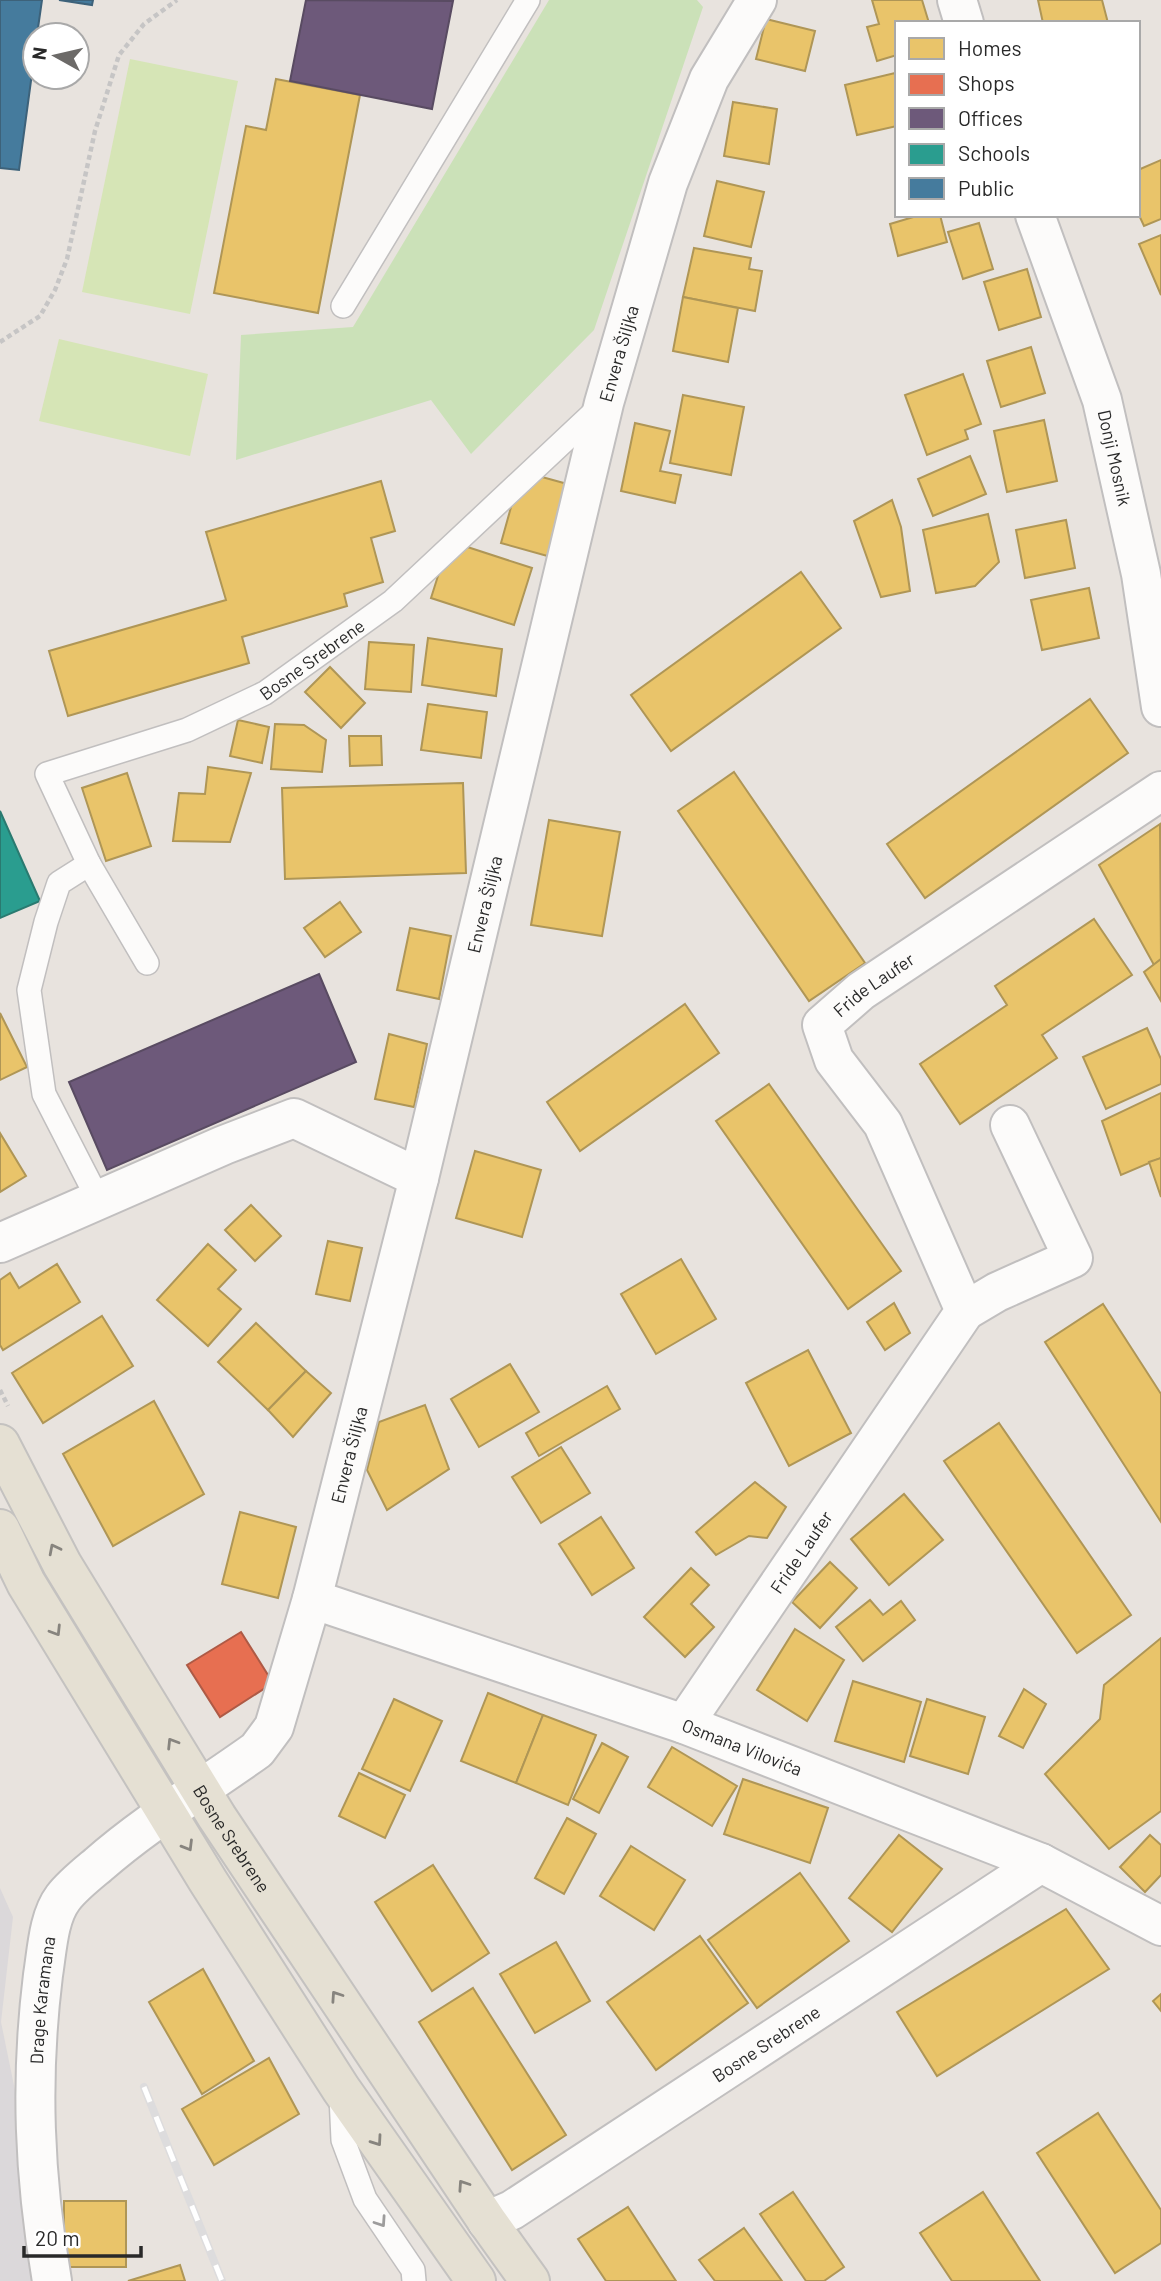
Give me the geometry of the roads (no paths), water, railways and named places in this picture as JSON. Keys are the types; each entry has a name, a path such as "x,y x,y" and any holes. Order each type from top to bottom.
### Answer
{"main road":[{"name":"Bosne Srebrene","path":"0,1444 62,1564 242,1856 530,2281"},
{"path":"0,1529 26,1583 208,1881 341,2089 476,2281"}],"street":[{"name":"Envera Šiljka","path":"201,1790 257,1751 274,1727 312,1599 419,1178 604,403 668,183 709,79 757,0"},
{"path":"957,0 963,21"},
{"name":"Donji Mosnik","path":"1036,217 1102,400 1141,574 1161,707"},
{"name":"Fride Laufer","path":"965,1311 883,1124 834,1060 822,1025 861,991 1161,791"},
{"path":"0,1243 224,1145 294,1118 419,1178"},
{"name":"Fride Laufer","path":"684,1724 965,1311 1073,1258 1010,1125"},
{"name":"Osmana Vilovića","path":"312,1599 684,1724 1041,1863 1161,1926"},
{"name":"Drage Karamana","path":"51,2281 37,2185 35,2104 38,2012 51,1927 62,1899 77,1883 113,1852 201,1790"},
{"name":"Bosne Srebrene","path":"487,2221 512,2210 1041,1863"}],"lane":[{"path":"343,306 528,0"},
{"name":"Bosne Srebrene","path":"147,963 89,864 47,774 187,730 265,693 393,601 604,403"},
{"path":"89,864 59,883 29,990 44,1094 99,1200"},
{"path":"341,2089 343,2140 365,2199 413,2270 414,2281"}],"railway":[{"path":"144,2087 222,2281"}]}
